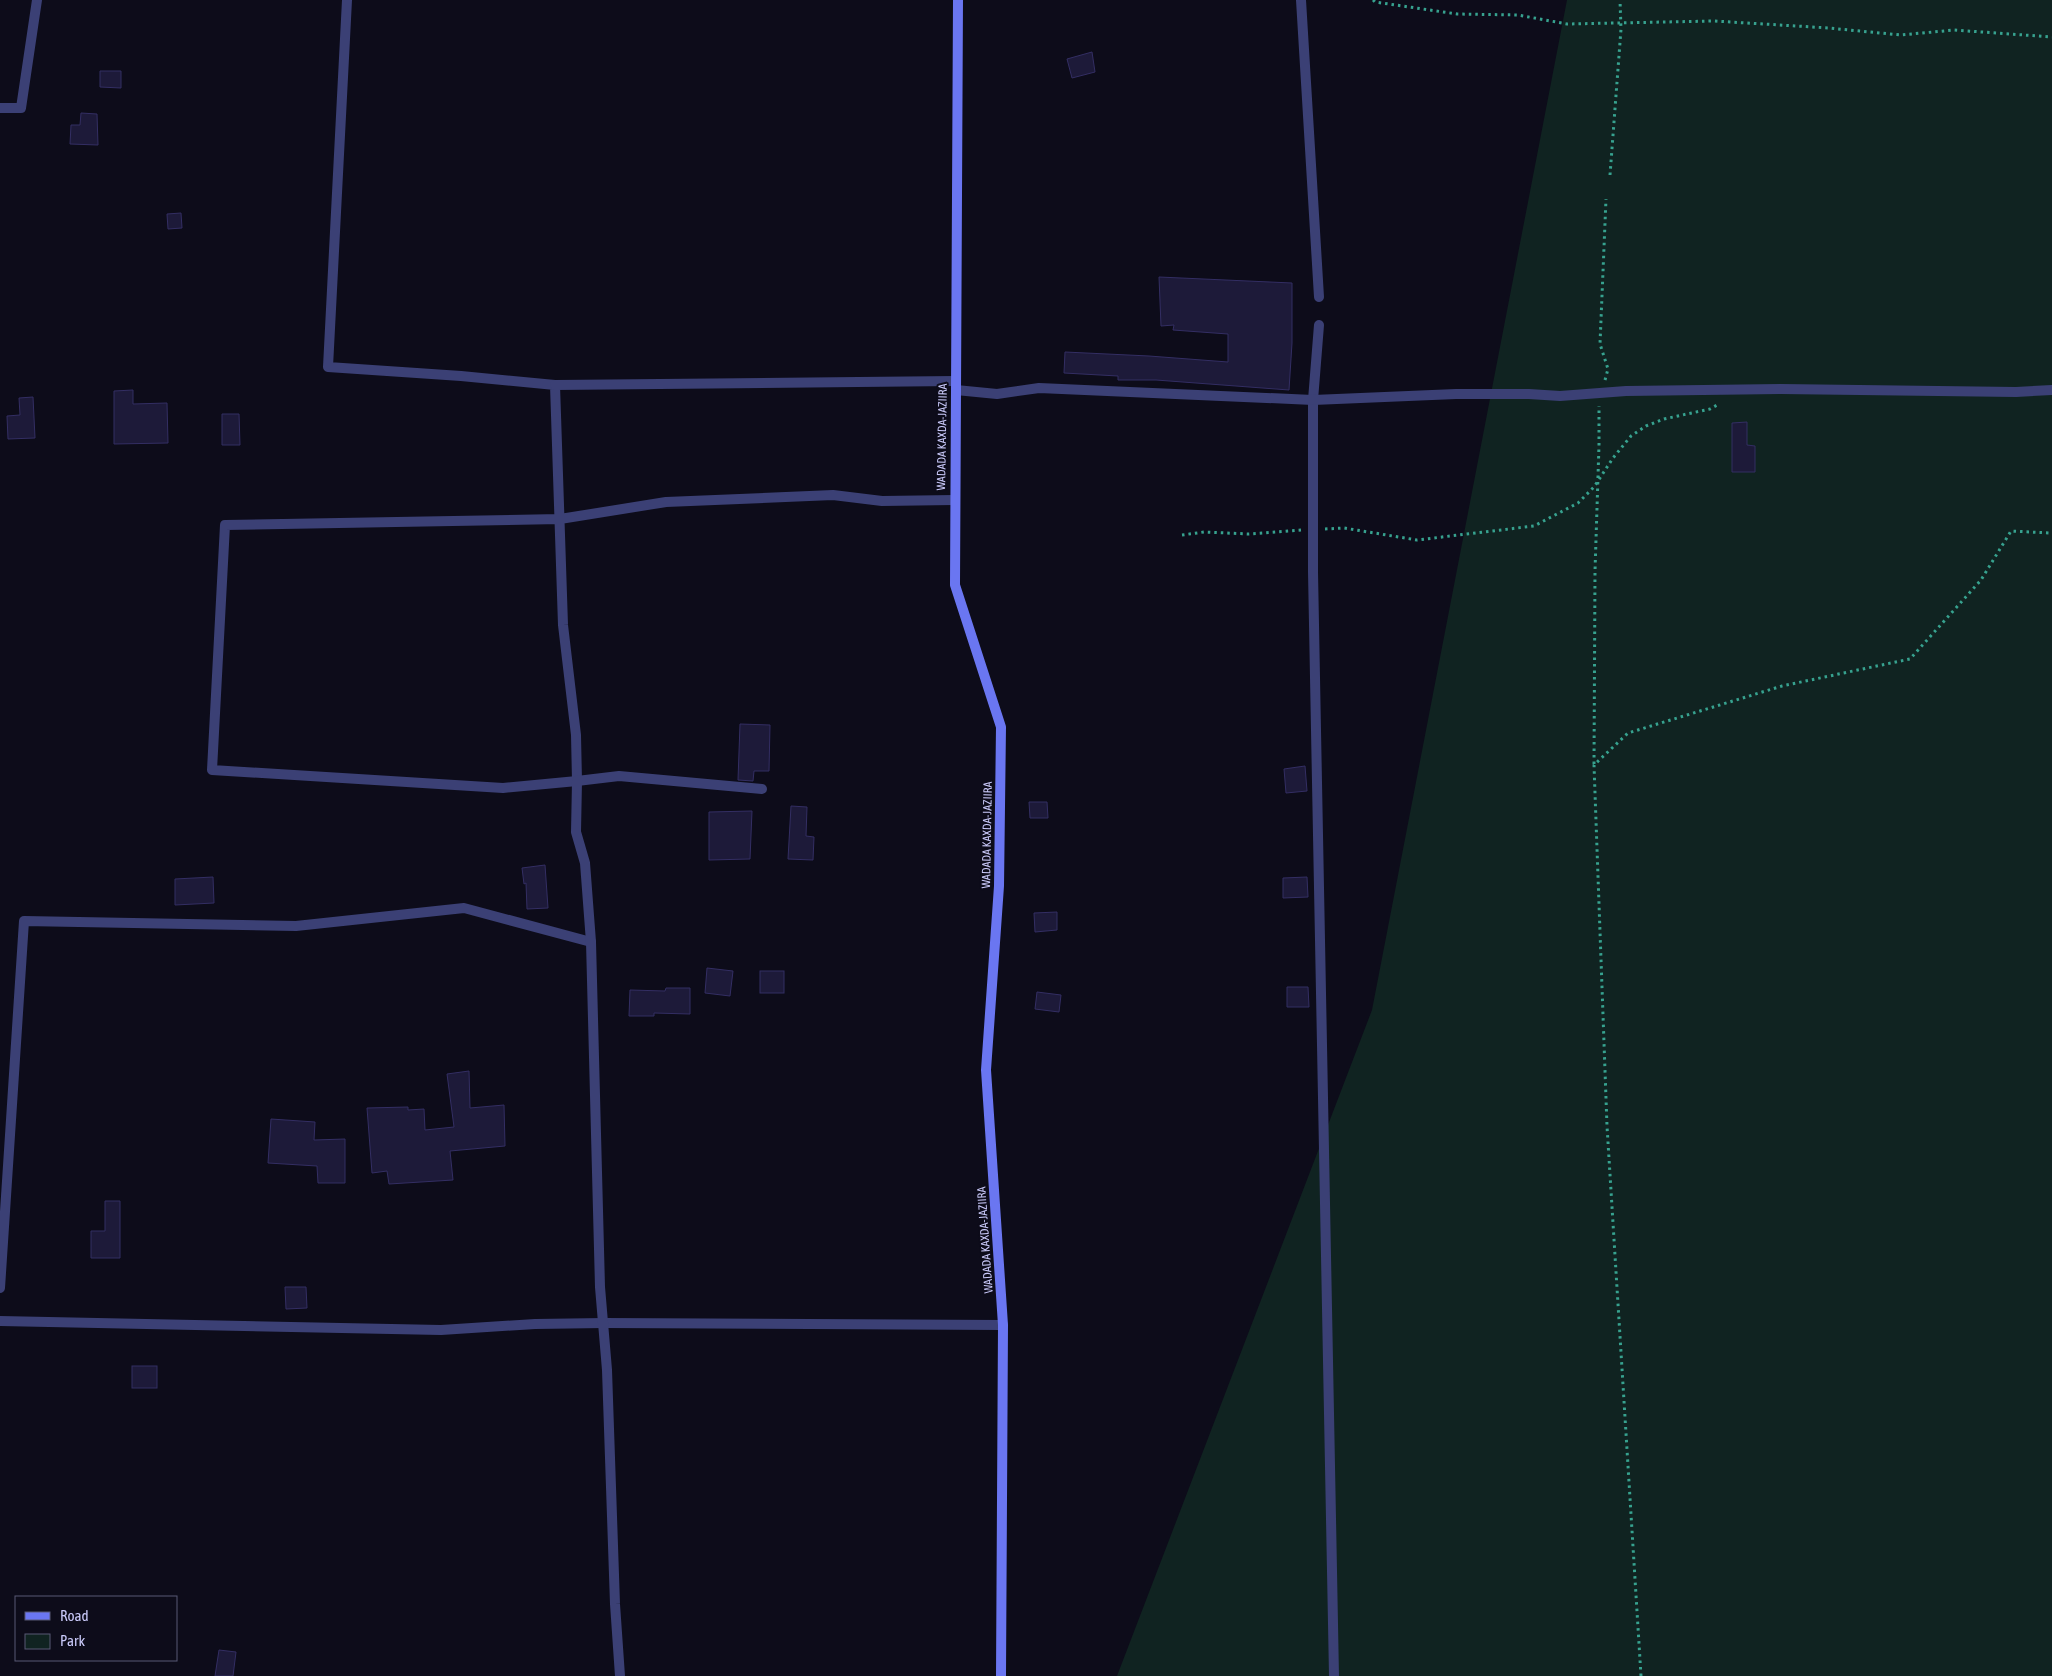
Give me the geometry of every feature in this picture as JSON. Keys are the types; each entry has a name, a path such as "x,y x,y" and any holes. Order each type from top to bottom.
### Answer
{"street":[{"path":"0,108 21,108 37,0"},
{"path":"348,0 328,368 461,376 556,385 956,386 997,394 1039,388 1313,400 1456,394 1560,396 1602,393 1781,389 2016,392 2052,390"},
{"name":"WADADA KAXDA-JAZIIRA","path":"958,0 954,585 1001,727 1000,886 986,1070 1003,1324 1001,1676"},
{"path":"1300,0 1319,297"},
{"path":"1319,325 1313,400 1313,530 1334,1676"},
{"path":"556,385 563,625 576,735 576,832 585,863 591,942 600,1287 607,1370 615,1604 620,1676"},
{"path":"762,789 619,776 503,788 212,770 225,525 560,519 666,502 833,495 882,502 954,500"},
{"path":"0,1288 24,921 296,926 464,908 591,942"},
{"path":"0,1321 441,1330 535,1324 604,1323 1003,1324"}],"path":[{"path":"1373,0 1375,2 1457,14 1518,14 1567,24 1714,21 1830,28 1901,35 1954,30 2052,37"},
{"path":"1610,175 1620,0"},
{"path":"1606,199 1600,344 1608,369 1598,408 1594,765 1607,1126 1641,1676"},
{"path":"1182,535 1204,532 1249,534 1344,528 1416,540 1534,526 1578,503 1594,488 1613,458 1631,436 1646,426 1664,419 1710,409 1720,403 1732,390"},
{"path":"1594,765 1628,733 1782,686 1910,659 1981,580 2010,531 2050,532 2052,534"}],"green space":[{"path":"1567,0 2052,0 2052,1676 1117,1676 1372,1010"}],"building":[{"path":"1092,52 1095,72 1072,78 1067,59"},
{"path":"100,71 121,71 121,88 100,87"},
{"path":"81,113 97,114 98,145 70,144 71,125 80,125"},
{"path":"181,213 182,228 168,229 167,214"},
{"path":"1159,277 1292,283 1292,343 1289,390 1156,380 1118,380 1118,376 1064,373 1065,352 1228,362 1228,334 1173,330 1174,325 1161,326"},
{"path":"133,390 133,404 167,403 168,443 114,444 114,391"},
{"path":"33,397 35,438 8,439 7,416 20,415 19,398"},
{"path":"222,414 239,414 240,445 222,445"},
{"path":"1747,422 1747,445 1755,446 1755,472 1732,472 1732,423"},
{"path":"740,724 770,725 769,771 754,771 753,781 738,780"},
{"path":"1305,766 1307,791 1286,793 1284,769"},
{"path":"1029,802 1047,802 1048,818 1030,818"},
{"path":"791,806 807,807 806,836 814,837 813,860 788,859"},
{"path":"752,811 750,859 709,860 709,812"},
{"path":"545,865 548,908 527,909 526,883 524,884 522,868"},
{"path":"213,877 214,903 175,905 175,879"},
{"path":"1307,877 1308,897 1283,898 1283,878"},
{"path":"1057,912 1057,930 1035,932 1034,913"},
{"path":"707,968 733,971 730,996 705,993"},
{"path":"760,971 784,971 784,993 760,993"},
{"path":"1287,987 1308,987 1309,1007 1287,1007"},
{"path":"666,988 690,988 690,1014 654,1013 654,1016 629,1016 630,990 665,991"},
{"path":"1037,992 1061,995 1059,1012 1035,1009"},
{"path":"469,1071 470,1108 504,1105 505,1146 450,1151 453,1180 389,1184 387,1171 372,1173 367,1108 408,1107 408,1110 424,1109 425,1130 454,1127 447,1074"},
{"path":"271,1119 315,1122 314,1140 345,1139 345,1183 318,1183 317,1166 268,1163"},
{"path":"105,1201 120,1201 120,1258 91,1258 91,1231 105,1231"},
{"path":"285,1287 306,1287 307,1308 286,1309"},
{"path":"132,1366 157,1366 157,1388 132,1388"},
{"path":"219,1650 236,1652 233,1676 215,1676"}]}
